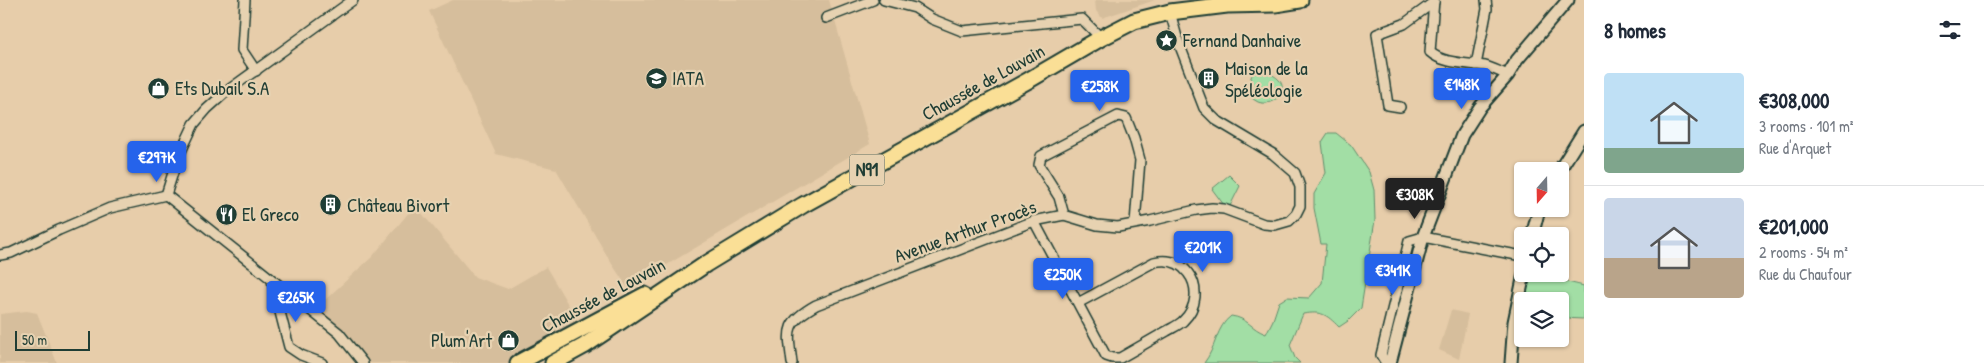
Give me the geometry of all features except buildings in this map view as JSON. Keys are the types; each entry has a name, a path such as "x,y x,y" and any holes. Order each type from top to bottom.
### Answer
{"main road":[{"name":"Chaussée de Louvain","path":"559,360 584,346 706,264 803,205 1134,21 1170,12 1243,2 1275,4 1300,0"},
{"name":"Chaussée de Louvain","path":"518,363 706,264"},
{"path":"555,342 559,360"}],"street":[{"path":"245,0 242,50 256,70"},
{"path":"166,194 177,160 194,124 227,91 353,0"},
{"path":"826,18 873,0"},
{"path":"884,0 915,8"},
{"path":"908,0 915,8 932,20 962,31 1082,19 1101,38"},
{"path":"1476,65 1488,9 1486,0"},
{"path":"1388,363 1423,237 1462,135 1480,107 1568,0"},
{"path":"1434,1 1430,52 1441,58 1486,66 1508,75"},
{"path":"1400,107 1388,105 1377,34 1404,24 1434,1"},
{"name":"Avenue Arthur Procès","path":"792,363 788,339 791,325 799,314 816,305 1034,221 1064,214 1107,227 1135,224 1212,208 1224,209 1264,224 1275,225 1288,220 1296,214 1300,206 1300,187 1295,174 1273,154 1216,120 1204,108 1178,42 1170,12"},
{"path":"1064,214 1059,197 1039,165 1041,156 1118,116 1126,118 1140,160 1135,224"},
{"path":"1565,162 1584,131"},
{"path":"0,255 11,253 110,208 166,194"},
{"path":"166,194 339,333 363,363"},
{"path":"1034,221 1106,356 1120,358 1184,321 1196,295 1193,280 1186,270 1175,263 1165,260 1154,262 1078,303"},
{"path":"1423,237 1514,254"},
{"path":"272,280 289,348 322,363"},
{"path":"1511,363 1514,322 1522,282"}],"shaded area":[{"name":"IATA","path":"453,0 829,0 870,144 628,288 556,169 496,154 429,11"},
{"path":"1095,0 1155,0 1102,18 1096,11"},
{"path":"415,205 475,277 508,289 546,267 582,328 514,363 363,363 340,327 316,308 372,257"},
{"path":"1451,310 1468,314 1459,359 1439,350"},
{"path":"27,311 37,313 57,363 0,363 0,314"}],"green space":[{"path":"1261,71 1273,75 1280,81 1282,87 1278,98 1265,103 1258,102 1245,93 1253,72"},
{"path":"1328,133 1336,133 1351,145 1369,172 1374,190 1375,220 1361,308 1339,327 1323,314 1303,314 1290,345 1295,358 1300,363 1204,363 1222,326 1231,316 1246,321 1266,334 1279,302 1287,297 1309,298 1322,283 1326,244 1321,244 1314,208 1314,194 1326,173 1322,142"},
{"path":"1229,175 1240,186 1230,206 1224,205 1212,189"},
{"path":"1528,282 1567,282 1584,286 1584,319 1569,318 1569,292 1526,292"}],"place":[{"name":"Fernand Danhaive","path":"1167,40"},
{"name":"IATA","path":"656,78"},
{"name":"Maison de la Spéléologie","path":"1209,79"},
{"name":"Ets Dubail S.A","path":"159,88"},
{"name":"Château Bivort","path":"331,205"},
{"name":"El Greco","path":"226,214"},
{"name":"Plum'Art","path":"508,340"}]}
